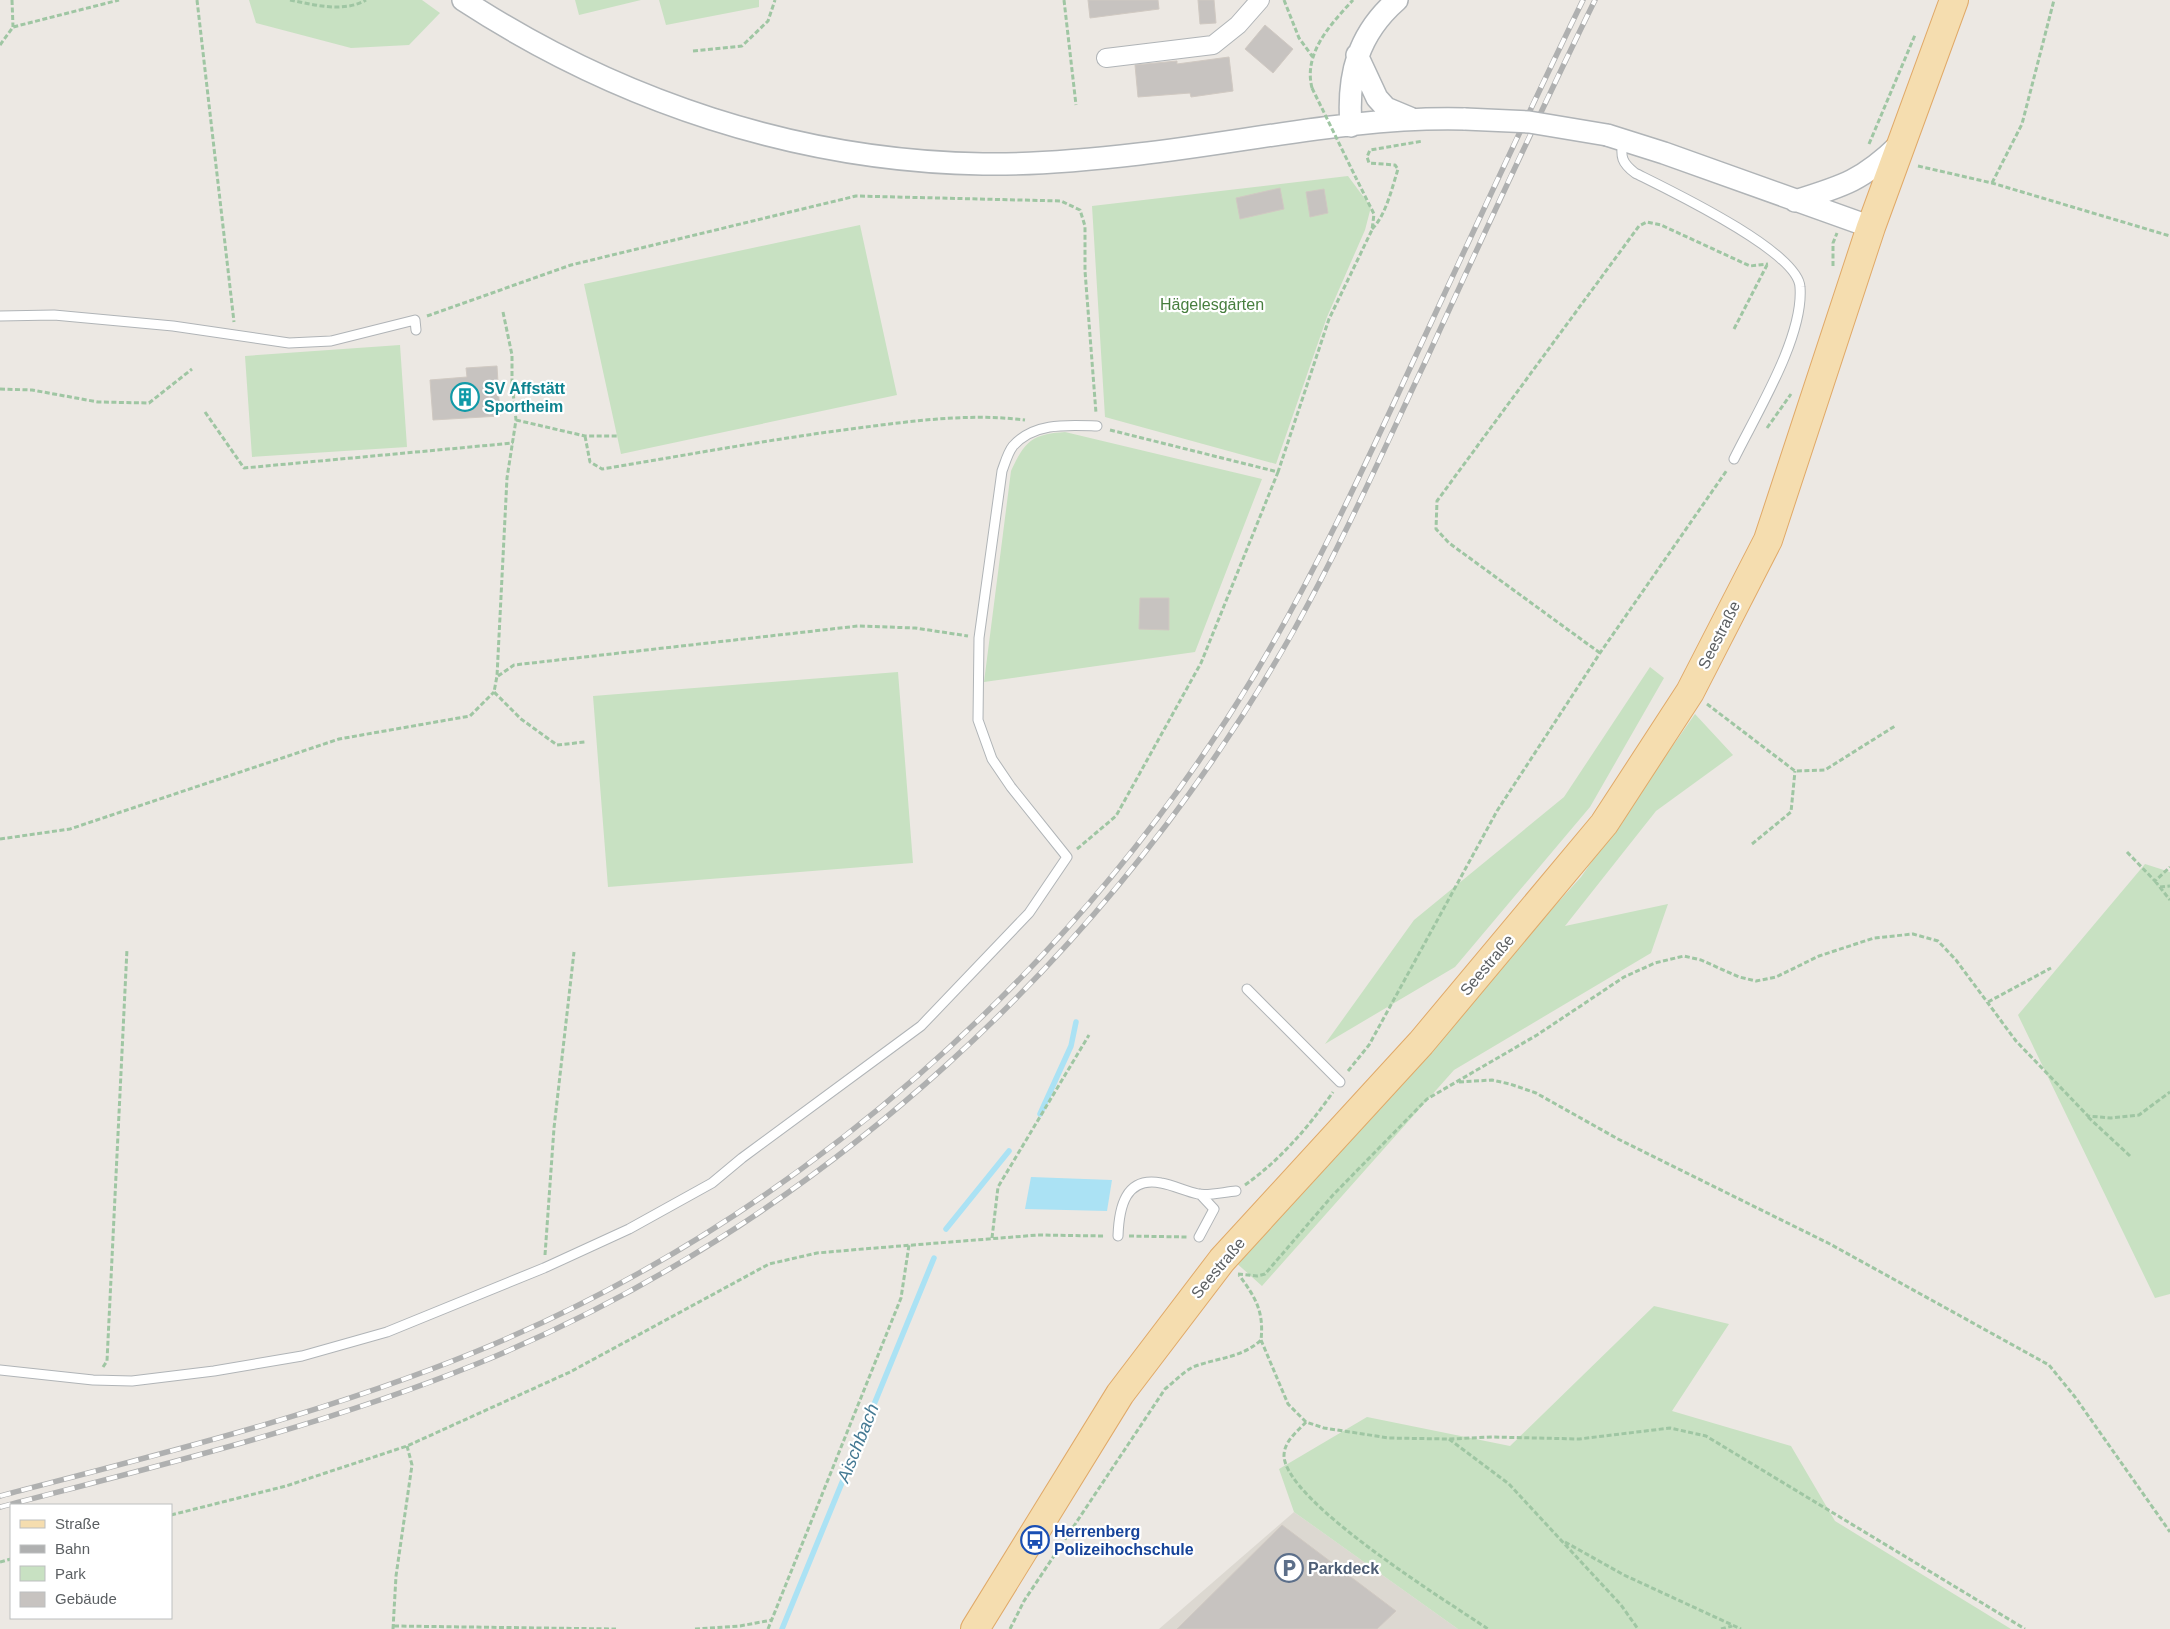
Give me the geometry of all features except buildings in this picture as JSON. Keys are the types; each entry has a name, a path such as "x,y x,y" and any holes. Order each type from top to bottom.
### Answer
{"main road":[{"name":"Seestraße","path":"975,1629 1120,1394 1421,1043 1604,824 1690,692 1768,540 1872,227 1954,0"}],"street":[{"path":"463,0 528,40 578,66 649,97 753,132 834,150 882,157 982,164 1044,163 1139,154 1412,119 1529,122 1615,138 1664,153 1872,227"},
{"path":"1106,58 1213,44 1238,25 1260,0"},
{"path":"1351,126 1351,86 1357,55 1366,36 1397,0"},
{"path":"1357,55 1377,98 1386,108 1412,119"},
{"path":"1795,201 1856,180 1898,152"}],"lane":[{"path":"1615,138 1623,164 1635,173 1744,232 1776,254 1794,270 1800,285 1799,306 1794,329 1777,372 1734,459"},
{"path":"0,316 54,315 173,326 289,343 331,341 415,320 416,330"},
{"path":"0,1370 93,1380 132,1381 214,1371 302,1356 387,1332 544,1268 629,1229 712,1183 750,1152 922,1026 1029,913 1067,857 992,759 978,720 980,638 1002,471 1012,447 1031,432 1062,425 1097,426"},
{"path":"1247,990 1340,1082"},
{"path":"1118,1236 1119,1216 1128,1192 1142,1182 1160,1182 1200,1194 1236,1191"},
{"path":"1199,1237 1214,1209 1200,1194"}],"path":[{"path":"0,45 13,27 12,0"},
{"path":"13,27 119,0"},
{"path":"197,0 236,336"},
{"path":"290,0 329,8 358,5 366,0"},
{"path":"693,51 742,46 768,20 775,0"},
{"path":"1064,0 1076,105"},
{"path":"1284,0 1299,38 1313,57"},
{"path":"1067,857 1116,816 1201,663 1278,472 1329,318 1372,230 1374,214 1312,88 1310,69 1315,50 1353,0"},
{"path":"1992,183 2022,124 2054,0"},
{"path":"1372,230 1377,225 1398,169 1395,165 1369,163 1367,157 1370,150 1427,140"},
{"path":"1898,152 1992,183 2170,236"},
{"path":"415,320 570,265 856,196 1060,201 1080,210 1086,226 1085,271 1097,426 1278,472"},
{"path":"1600,653 1449,543 1436,530 1437,501 1639,226 1647,222 1661,225 1750,266 1767,265"},
{"path":"1734,329 1767,265 1776,254"},
{"path":"0,839 70,829 339,739 470,716 494,692 498,676 507,478 516,420 512,382 512,355 503,312"},
{"path":"0,389 32,390 98,402 149,403 192,369"},
{"path":"205,412 244,468 513,443"},
{"path":"585,436 590,462 602,469 784,438 918,421 999,417 1026,420"},
{"path":"516,420 585,436 617,436"},
{"path":"1236,1191 1272,1166 1321,1110 1369,1045 1497,812 1600,653 1734,459"},
{"path":"498,676 514,665 858,626 915,628 980,638"},
{"path":"494,692 520,719 557,745 585,742"},
{"path":"1690,692 1795,770 1825,770 1895,726"},
{"path":"1752,844 1791,812 1795,770"},
{"path":"2127,852 2155,881 2170,900"},
{"path":"2155,881 2170,867"},
{"path":"2160,887 2170,886"},
{"path":"1230,1267 1257,1276 1265,1274 1333,1195 1427,1099 1537,1035 1624,976 1656,963 1684,956 1701,960 1739,977 1756,981 1776,977 1819,956 1874,938 1912,934 1938,941 1956,960 2016,1041 2088,1116 2130,1156"},
{"path":"93,1380 108,1361 127,949"},
{"path":"544,1268 554,1128 574,952"},
{"path":"1988,1002 2051,968"},
{"path":"992,1238 998,1187 1088,1035"},
{"path":"1459,1082 1492,1080 1536,1093 1618,1139 1822,1240 2049,1365 2081,1405 2170,1532"},
{"path":"2088,1116 2110,1118 2139,1115 2170,1092"},
{"path":"172,1515 286,1486 407,1446 570,1372 769,1264 816,1253 1038,1235 1199,1237"},
{"path":"768,1629 901,1298 909,1245"},
{"path":"1230,1267 1255,1298 1263,1323 1261,1340 1288,1404 1306,1422 1348,1433 1389,1438 1450,1439 1492,1437 1578,1439 1670,1428 1688,1430 1706,1436 1792,1486 1920,1567 2025,1629"},
{"path":"1010,1629 1024,1601 1165,1389 1191,1368 1240,1353 1252,1348 1261,1340"},
{"path":"1306,1422 1286,1443 1284,1457 1291,1474 1300,1487 1319,1508 1404,1573 1488,1629"},
{"path":"1450,1439 1510,1484 1621,1605 1638,1629"},
{"path":"407,1446 412,1465 396,1576 393,1628 616,1629"},
{"path":"1563,1540 1624,1575 1741,1629"},
{"path":"695,1629 740,1626 772,1620"},
{"path":"1721,1629 1732,1626"}],"shaded area":[{"name":"Parkdeck","path":"1294,1512 1458,1629 1159,1629"}],"green space":[{"path":"249,0 422,0 440,13 409,45 351,48 256,23"},
{"path":"575,0 641,0 579,15"},
{"path":"659,0 759,0 759,7 666,25"},
{"name":"Hägelesgärten","path":"1348,176 1371,207 1365,230 1327,317 1276,464 1105,417 1092,206"},
{"path":"860,225 897,395 621,454 584,284"},
{"path":"400,345 407,447 252,457 245,356"},
{"path":"1065,432 1262,479 1195,652 984,682 1011,471 1021,453 1031,441 1037,437"},
{"path":"1650,667 1664,678 1590,807 1455,967 1325,1044 1414,920 1564,797"},
{"path":"898,672 913,863 608,887 593,696"},
{"path":"1695,714 1733,755 1656,811 1565,926 1668,904 1651,953 1454,1070 1262,1286 1233,1260 1581,877"},
{"path":"2145,864 2170,872 2170,1294 2155,1298 2018,1015"},
{"path":"1654,1306 1729,1324 1672,1411 1791,1446 1835,1521 2011,1629 1458,1629 1294,1512 1279,1469 1367,1417 1510,1446"}],"water":[{"path":"1031,1177 1112,1180 1107,1211 1025,1209"}],"waterway":[{"path":"1040,1114 1071,1046 1076,1022"},
{"path":"946,1229 1009,1151"},
{"name":"Aischbach","path":"782,1629 934,1258"}],"railway":[{"path":"0,1496 240,1432 417,1375 475,1352 593,1297 707,1233 816,1158 918,1075 1014,984 1103,887 1183,783 1255,674 1298,599 1356,483 1583,0"},
{"path":"12,1504 242,1443 421,1386 479,1363 605,1304 726,1234 840,1154 947,1064 1047,966 1138,861 1221,748 1294,630 1363,495 1531,133 1595,0"},
{"path":"0,1507 10,1504"}],"place":[{"name":"SV Affstätt Sportheim","path":"465,397"},
{"name":"Herrenberg Polizeihochschule","path":"1035,1540"},
{"name":"Parkdeck","path":"1289,1568"}]}
